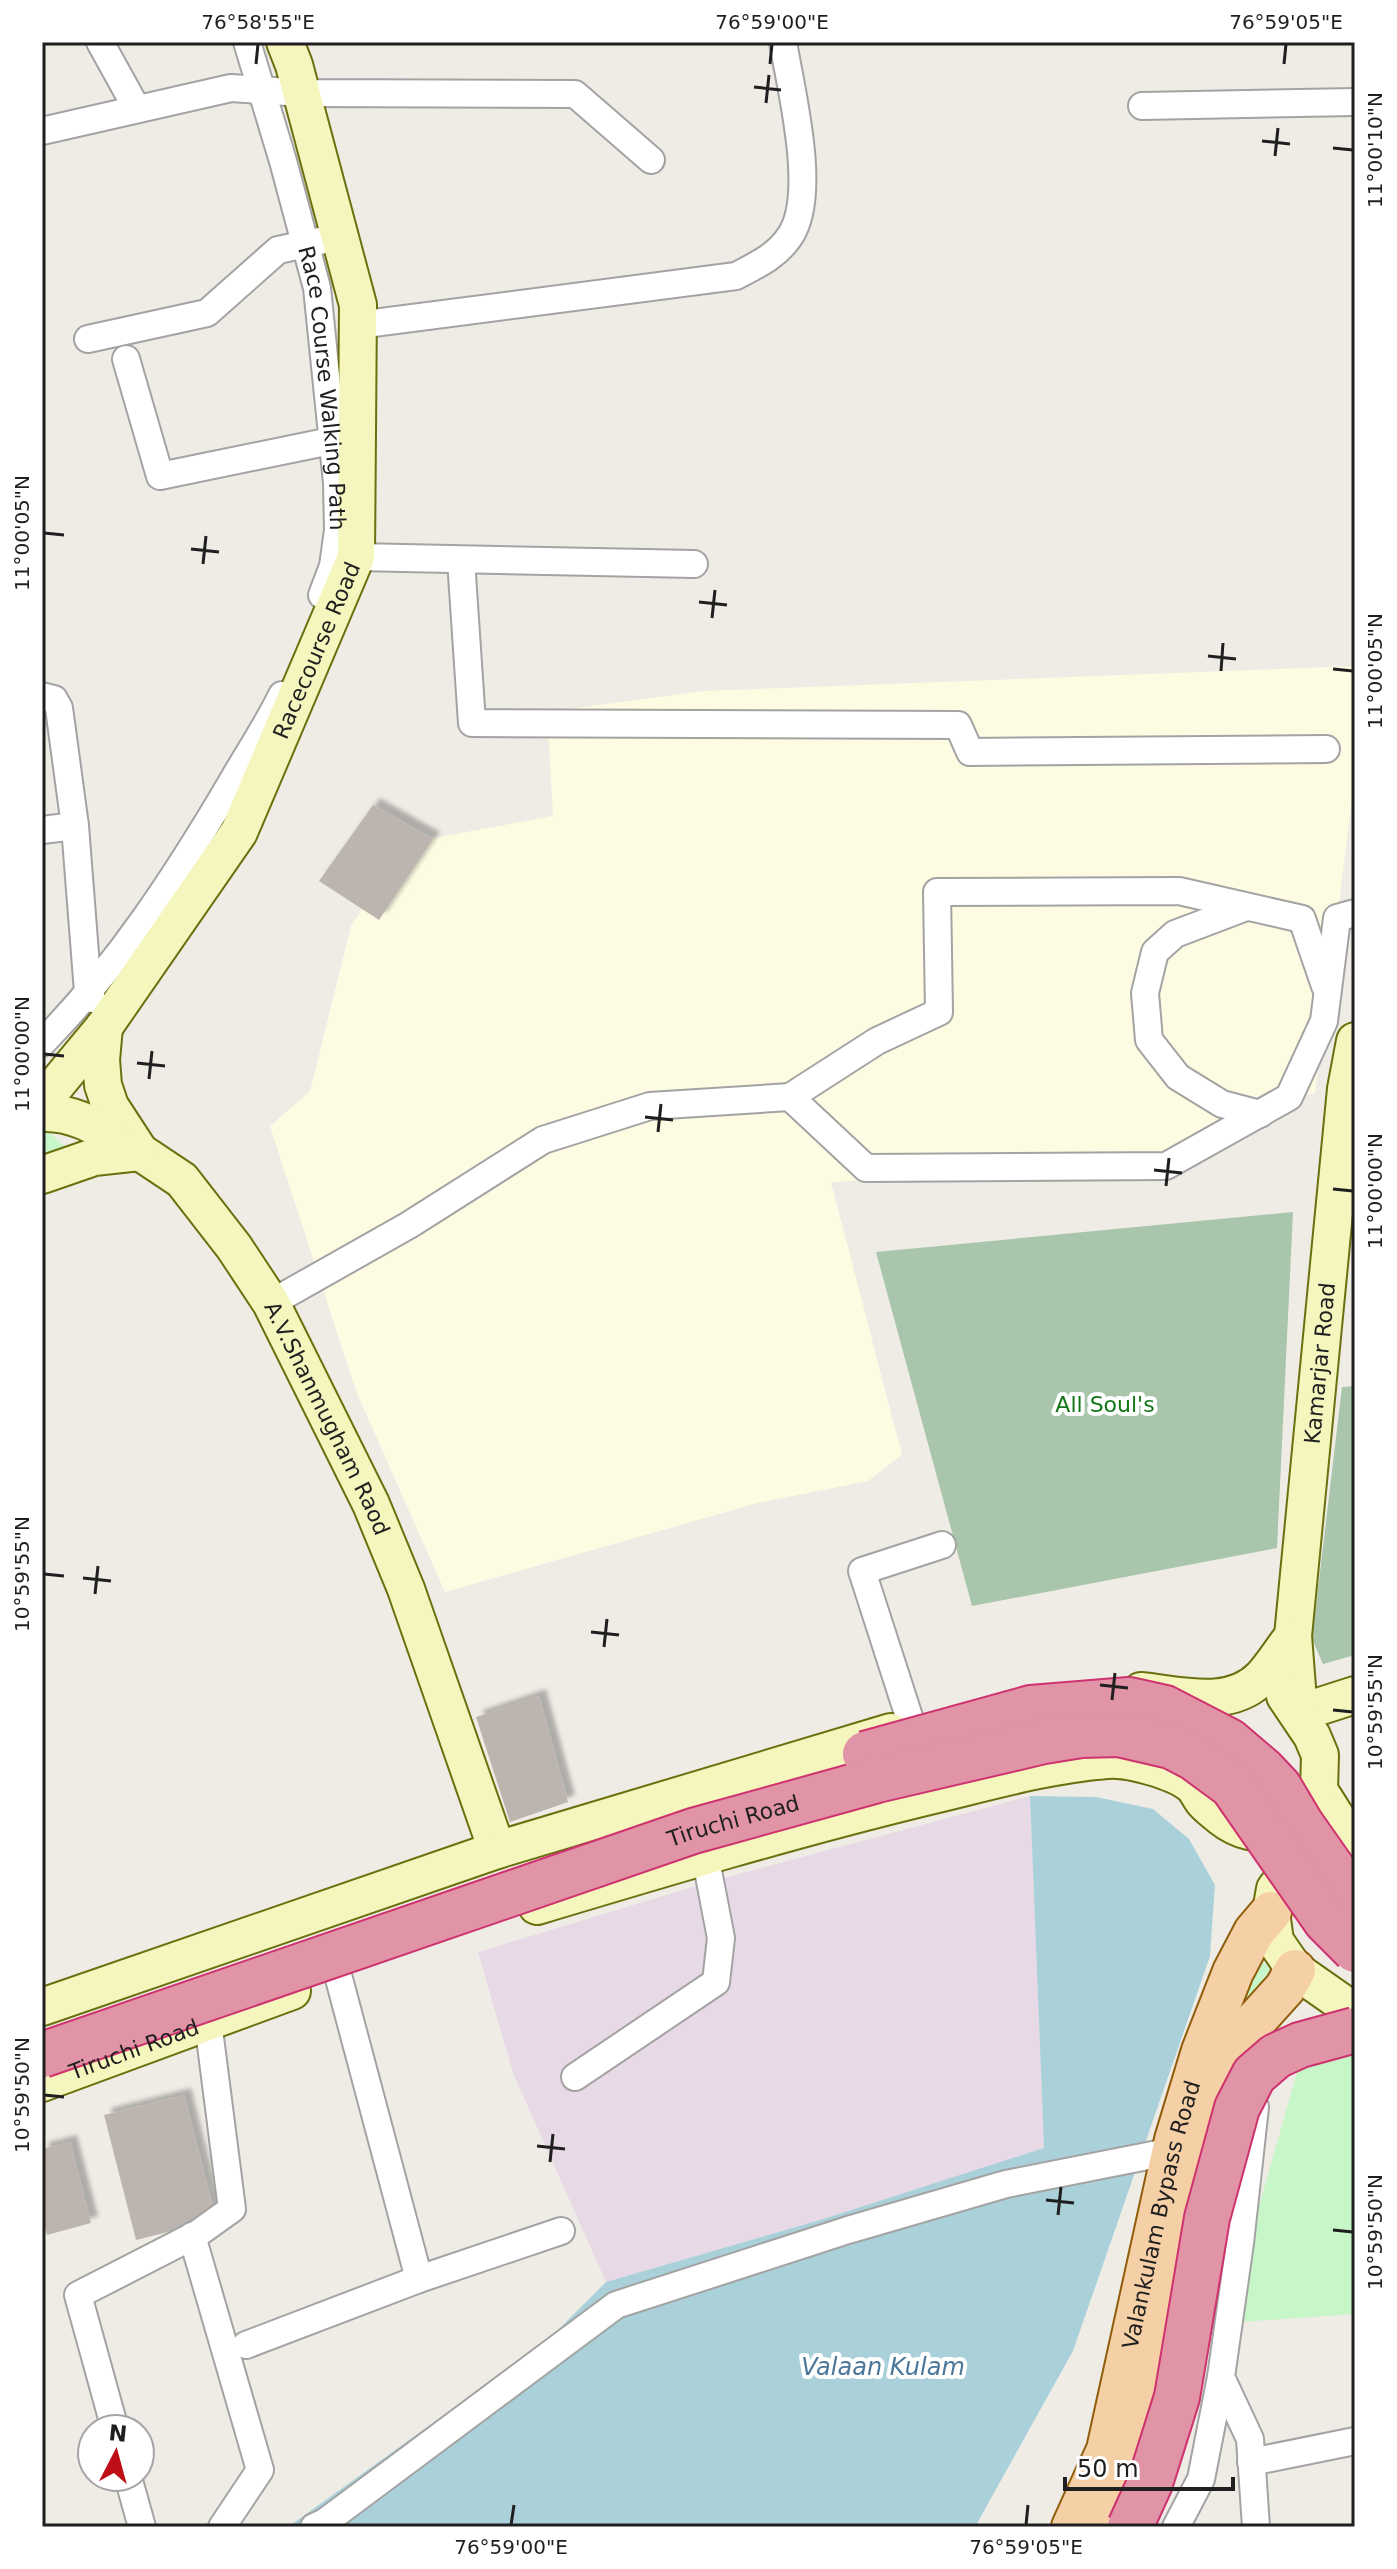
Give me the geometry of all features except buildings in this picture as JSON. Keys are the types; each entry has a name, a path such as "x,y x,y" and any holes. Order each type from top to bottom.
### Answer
{"highway":[{"name":"Tiruchi Road","path":"42,2026 546,1849 681,1806 1018,1712 1074,1703 1129,1700 1165,1708 1229,1741 1279,1787 1355,1901"},
{"name":"Tiruchi Road","path":"42,2055 693,1831 877,1780 1081,1735 1119,1734 1171,1746 1194,1758 1232,1786 1326,1921 1355,1950"},
{"path":"1130,2527 1150,2483 1177,2397 1207,2218 1237,2108 1254,2075 1276,2056 1300,2045 1349,2008"}],"main road":[{"name":"Valankulam Bypass Road","path":"1072,2527 1107,2450 1173,2151 1202,2051 1233,1972 1273,1901"},
{"name":"Valankulam Bypass Road","path":"1104,2527 1122,2487 1138,2438 1157,2366 1203,2148 1239,2039 1290,1979"}],"street":[{"path":"100,42 137,109"},
{"name":"Race Course Walking Path","path":"42,1043 73,1012 166,888 204,830 281,698 333,566 345,438 317,288 322,241 262,90 247,42"},
{"name":"Racecourse Road","path":"42,1102 104,1027 239,832 356,557 345,438 358,305 322,241 302,93 285,42"},
{"path":"358,325 736,276 769,259 791,235 802,206 801,145 783,42"},
{"path":"42,131 231,88 302,93 575,94 651,160"},
{"path":"1142,106 1355,102"},
{"path":"88,339 207,313 278,250 322,241"},
{"path":"126,359 160,476 345,438"},
{"path":"356,557 694,564"},
{"path":"461,560 472,723 958,725 970,752 1326,749"},
{"path":"42,696 54,699 59,708 75,826 88,992 104,1027"},
{"path":"42,830 75,826"},
{"path":"271,1303 409,1225 543,1140 650,1106 790,1097 877,1041 939,1012 937,892 1179,891 1302,919 1327,992"},
{"path":"1246,907 1175,934 1155,952 1145,993 1149,1040 1178,1077 1222,1104 1260,1114"},
{"path":"790,1097 866,1168 1166,1166 1289,1097 1324,1021 1337,918 1355,913"},
{"name":"A.V.Shanmugham Raod","path":"104,1027 101,1060 103,1085 110,1106 140,1152 182,1180 234,1247 271,1303 371,1504 406,1589 497,1850"},
{"name":"Kamarjar Road","path":"1299,1713 1293,1636 1355,1041"},
{"path":"42,1113 63,1113 83,1120 140,1152"},
{"path":"42,1175 94,1157 140,1152"},
{"path":"912,1726 862,1571 942,1545"},
{"path":"1192,1785 1188,1768 1193,1735 1208,1708 1261,1677 1293,1636"},
{"path":"42,2007 497,1850 912,1726 1080,1686 1236,1693 1269,1688 1286,1696 1299,1713 1320,1755 1319,1790 1311,1808 1296,1823 1277,1830 1235,1825"},
{"path":"1299,1713 1355,1695"},
{"name":"Tiruchi Road","path":"42,2083 514,1913 705,1855 889,1805 1055,1766 1117,1759 1158,1769 1192,1785 1204,1802 1235,1825 1273,1901 1275,1941 1290,1979"},
{"path":"1273,1901 1298,1860 1355,1847 1319,1790"},
{"path":"575,2077 716,1982 721,1938 705,1855"},
{"path":"338,1975 419,2279"},
{"path":"1176,2527 1201,2479 1221,2377 1240,2243 1257,2086 1275,2013 1290,1979 1349,2008"},
{"path":"111,2413 78,2295 192,2236 232,2209 208,2022"},
{"path":"314,2527 325,2522 616,2305 848,2230 1006,2184 1173,2151"},
{"path":"246,2345 419,2279 561,2231"},
{"path":"192,2236 260,2470 222,2527"},
{"path":"1221,2377 1250,2439 1256,2527"},
{"path":"1251,2462 1355,2441"},
{"path":"132,2493 142,2527"}],"shaded area":[{"path":"1355,666 1355,776 1315,1093 1247,1104 1201,1131 1166,1166 831,1182 902,1455 868,1481 758,1503 445,1592 356,1391 270,1126 310,1091 351,926 406,843 553,816 547,712 703,691"},
{"path":"1030,1796 1044,2148 820,2220 606,2282 513,2073 478,1952 716,1880"}],"green space":[{"path":"44,1128 70,1151 42,1159"},
{"name":"All Soul's","path":"1293,1212 1277,1548 972,1606 876,1252"},
{"path":"1355,1386 1355,1655 1323,1664 1312,1639 1342,1387"},
{"path":"1254,1951 1278,1980 1231,2020"},
{"path":"1344,2003 1355,2009 1355,2314 1226,2323 1310,2026"}],"water":[{"name":"Valaan Kulam","path":"1030,1796 1096,1797 1153,1809 1189,1839 1215,1885 1210,1956 1073,2351 975,2527 288,2527 546,2342 606,2282 820,2220 1044,2148"}]}
